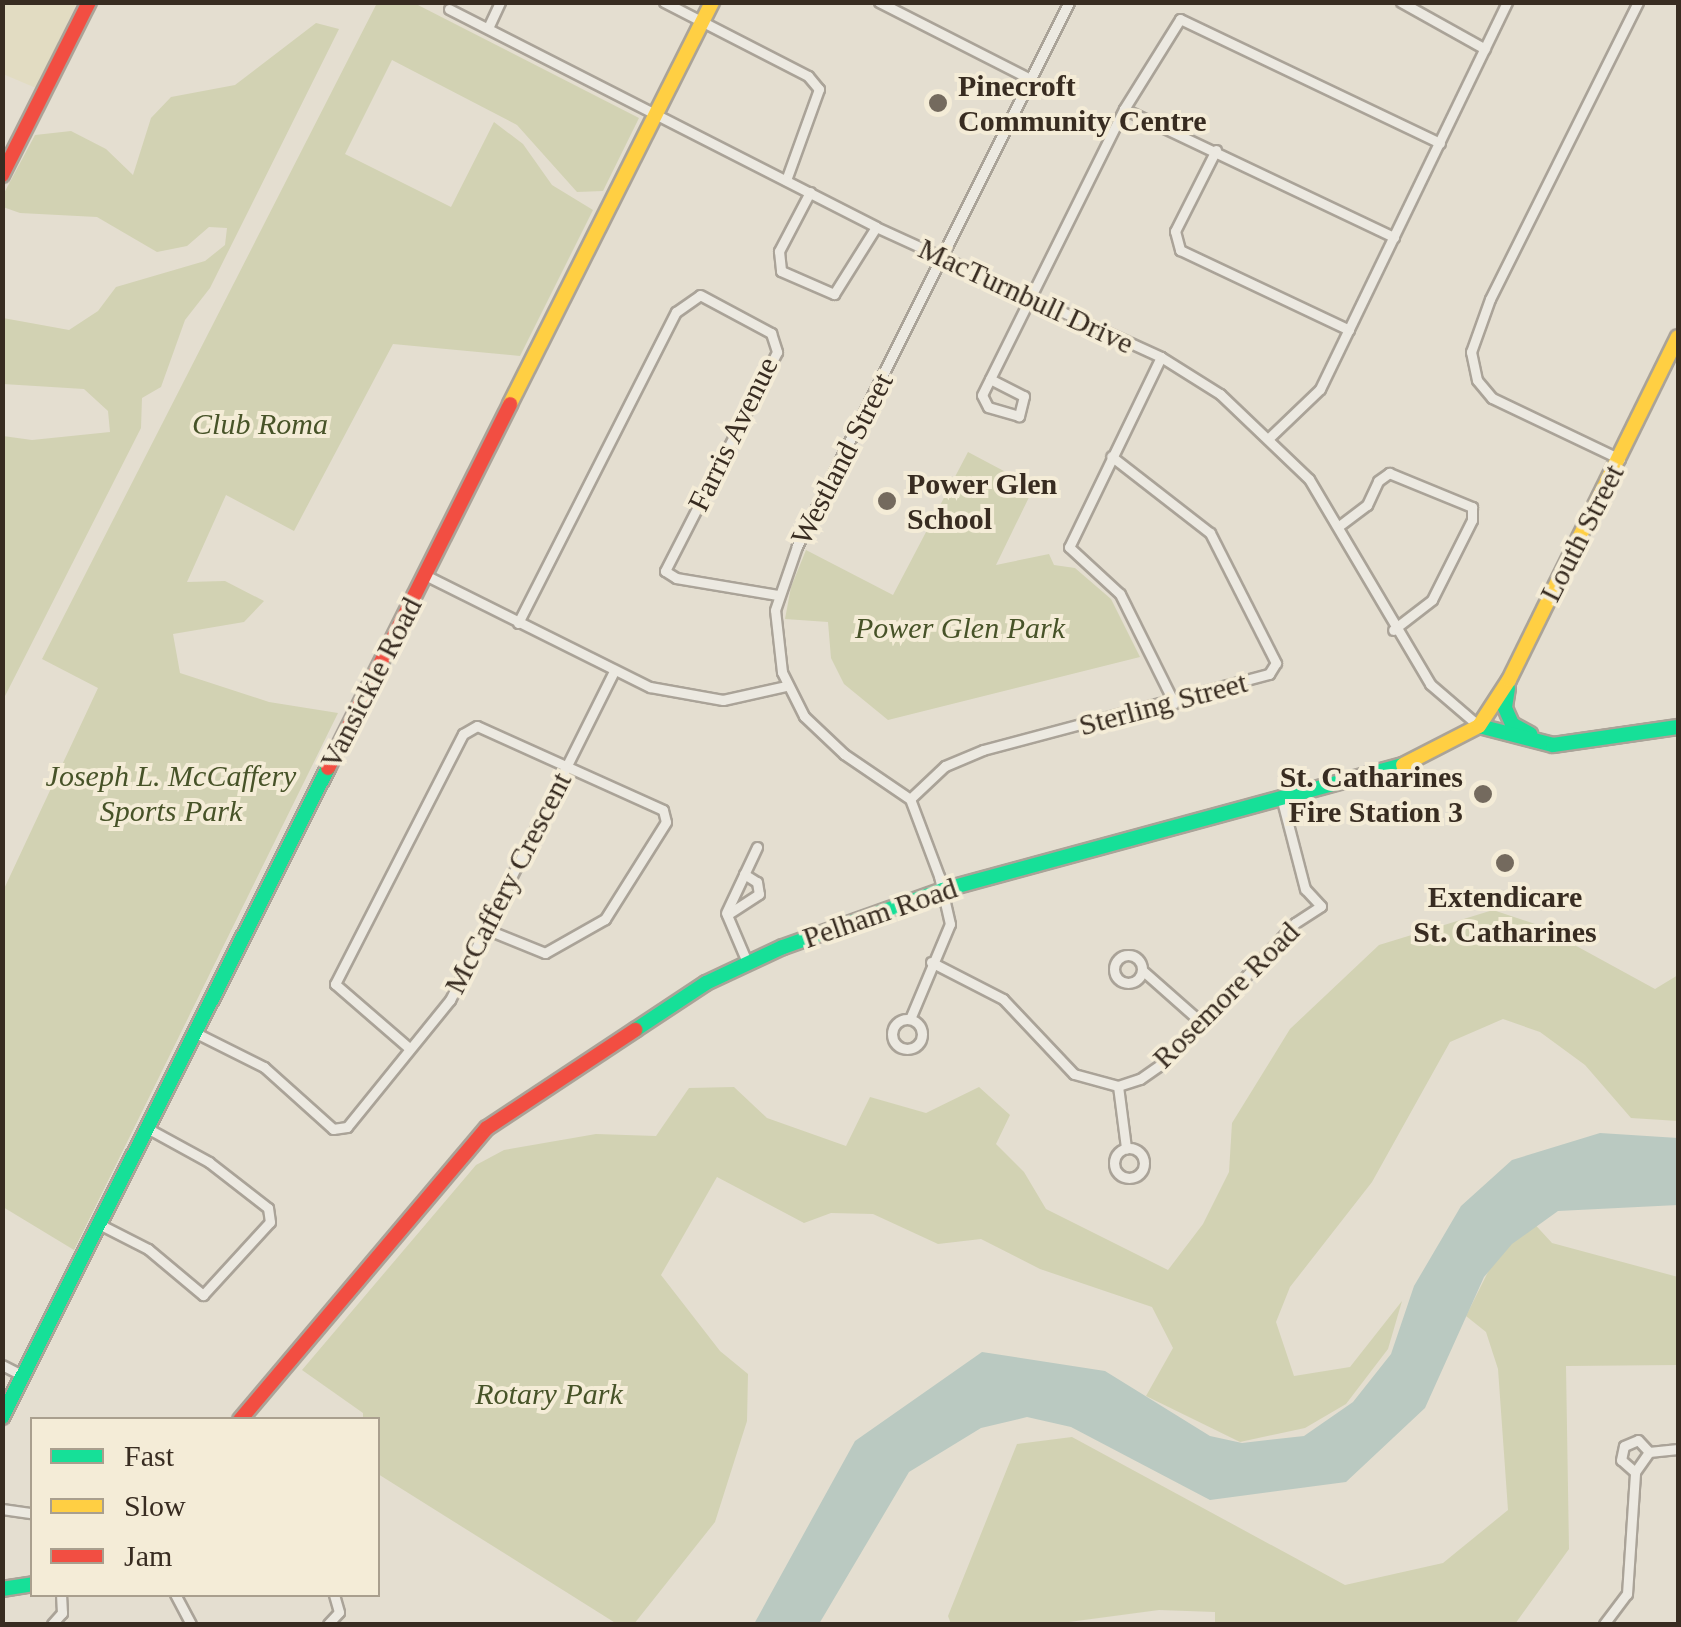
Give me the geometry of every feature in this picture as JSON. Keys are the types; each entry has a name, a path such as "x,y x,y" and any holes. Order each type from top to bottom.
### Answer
{"main road":[{"path":"2,175 9,147 89,2"},
{"name":"Vansickle Road","path":"2,1417 712,2"},
{"name":"Louth Street","path":"1479,726 1509,680 1678,337"},
{"path":"1509,680 1505,708 1512,724 1553,745"},
{"path":"1479,726 1553,745 1678,727"},
{"name":"Pelham Road","path":"243,1417 487,1128 580,1061 747,962 943,890 1280,794 1414,762 1479,726"},
{"path":"2,1589 30,1584"}],"street":[{"path":"488,28 500,2"},
{"path":"664,2 808,76 819,89 786,180"},
{"path":"879,2 1032,80"},
{"name":"Westland Street","path":"910,799 822,736 786,686 776,637 778,595 1068,2"},
{"path":"1401,2 1485,48"},
{"path":"1270,437 1320,389 1508,2"},
{"path":"1620,459 1492,398 1477,380 1471,352 1490,299 1638,2"},
{"name":"MacTurnbull Drive","path":"450,9 876,227 1161,357 1220,394 1270,437 1339,526 1393,630 1430,684 1479,726"},
{"path":"990,380 1024,396 1019,416 1010,419 983,403 990,380 1124,109 1172,25 1187,18 1440,143"},
{"path":"1124,109 1394,237"},
{"path":"1216,150 1175,231 1180,250 1349,330"},
{"path":"810,192 780,251 781,271 834,294 876,227"},
{"name":"Farris Avenue","path":"518,623 676,312 700,295 771,334 777,352 666,571 676,578 778,595"},
{"path":"1161,357 1069,547 1120,594 1174,703"},
{"name":"Sterling Street","path":"910,799 945,766 982,750 1262,679 1276,662 1210,533 1111,456"},
{"path":"1339,526 1367,506 1378,480 1389,473 1472,508 1472,520 1432,600 1393,630"},
{"path":"425,576 614,671 694,698 723,700 786,686"},
{"name":"McCaffery Crescent","path":"196,1033 264,1068 338,1130 347,1126 450,1000 614,671"},
{"path":"409,1048 335,984 458,742 477,726 660,808 666,822 606,919 543,954 488,930"},
{"name":"Rosemore Road","path":"931,962 1003,999 1069,1071 1118,1086 1159,1068 1295,923 1321,906 1305,889 1280,794"},
{"path":"910,799 943,890 950,924 910,1019"},
{"path":"728,921 757,848"},
{"path":"744,874 758,884 759,894 729,909 728,921 747,962"},
{"path":"1142,970 1202,1024"},
{"path":"1118,1086 1126,1148"},
{"path":"99,1224 148,1250 194,1292 207,1295 270,1222 268,1208 210,1162 147,1128"},
{"path":"2,1366 22,1375"},
{"path":"1635,1472 1621,1460 1624,1446 1638,1440 1649,1452"},
{"path":"1604,1624 1626,1594 1635,1472 1649,1452 1678,1449"},
{"path":"2,1509 30,1514"},
{"path":"52,1624 62,1613 61,1597"},
{"path":"180,1597 191,1624"},
{"path":"328,1624 339,1612 335,1597"}],"shaded area":[{"path":"2,3 77,3 36,88 3,74"},
{"path":"1600,1133 1678,1138 1678,1205 1558,1211 1512,1244 1484,1277 1425,1408 1346,1482 1210,1500 1071,1427 1027,1417 981,1428 909,1472 819,1624 754,1624 855,1441 982,1352 1105,1371 1210,1436 1242,1443 1304,1436 1353,1402 1391,1354 1414,1286 1461,1206 1512,1160"}],"green space":[{"path":"377,3 414,3 639,118 603,191 577,192 517,125 392,60 345,154 451,207 494,122 523,144 552,185 593,210 520,356 393,344 294,531 226,495 187,582 225,581 264,601 244,622 173,634 180,673 269,702 338,713 74,1250 3,1207 3,891 98,688 42,659"},
{"path":"316,23 339,29 210,288 185,320 161,387 142,398 141,428 3,700 3,436 32,440 110,432 108,411 84,389 3,384 3,318 69,330 98,311 116,287 205,261 225,245 227,228 209,227 187,246 157,252 97,217 20,213 3,207 3,195 35,135 71,131 106,149 133,175 151,118 171,97 235,85"},
{"name":"Power Glen Park","path":"968,452 1034,487 996,565 1049,554 1054,565 1075,568 1111,599 1140,657 888,720 844,684 831,658 828,622 785,619 791,587 806,550 893,595"},
{"name":"Rotary Park","path":"1493,910 1538,925 1655,989 1678,975 1678,1121 1631,1118 1585,1065 1540,1032 1503,1019 1450,1042 1372,1182 1290,1287 1276,1322 1294,1376 1350,1367 1402,1301 1388,1349 1346,1404 1305,1428 1240,1442 1146,1396 1173,1348 1152,1307 1040,1269 981,1239 938,1244 873,1214 831,1213 804,1223 717,1177 661,1275 720,1351 748,1374 747,1421 715,1522 634,1624 617,1624 380,1475 380,1417 363,1417 363,1413 302,1370 476,1165 504,1150 596,1134 656,1136 689,1088 734,1087 767,1118 846,1146 870,1097 926,1113 979,1087 1010,1115 996,1144 1024,1172 1046,1209 1168,1270 1203,1224 1229,1172 1232,1123 1290,1029 1379,945"},
{"path":"1529,1218 1552,1243 1678,1277 1678,1365 1566,1366 1569,1549 1515,1624 1215,1624 1215,1612 1159,1610 1054,1624 951,1624 948,1616 1017,1444 1072,1437 1345,1585 1443,1563 1508,1510 1498,1369 1486,1332 1466,1316 1502,1244"}],"traffic: fast":[{"path":"1508,688 1505,708 1512,724 1530,734"},
{"path":"1479,726 1553,745 1678,727"},
{"path":"635,1030 706,983 783,947 943,890 1403,765"},
{"path":"2,1417 328,768"},
{"path":"2,1589 30,1584"}],"traffic: slow":[{"path":"510,404 712,2"},
{"path":"1403,765 1479,726 1509,680 1678,337"}],"traffic: jam":[{"path":"2,175 89,2"},
{"path":"328,768 510,404"},
{"path":"243,1417 487,1128 635,1030"}],"place":[{"name":"Pinecroft Community Centre","path":"938,103"},
{"name":"Power Glen School","path":"887,501"},
{"name":"St. Catharines Fire Station 3","path":"1483,794"},
{"name":"Extendicare St. Catharines","path":"1505,863"}],"park label":[{"name":"Club Roma","path":"260,424"},
{"name":"Joseph L. McCaffery Sports Park","path":"171,793"}]}
